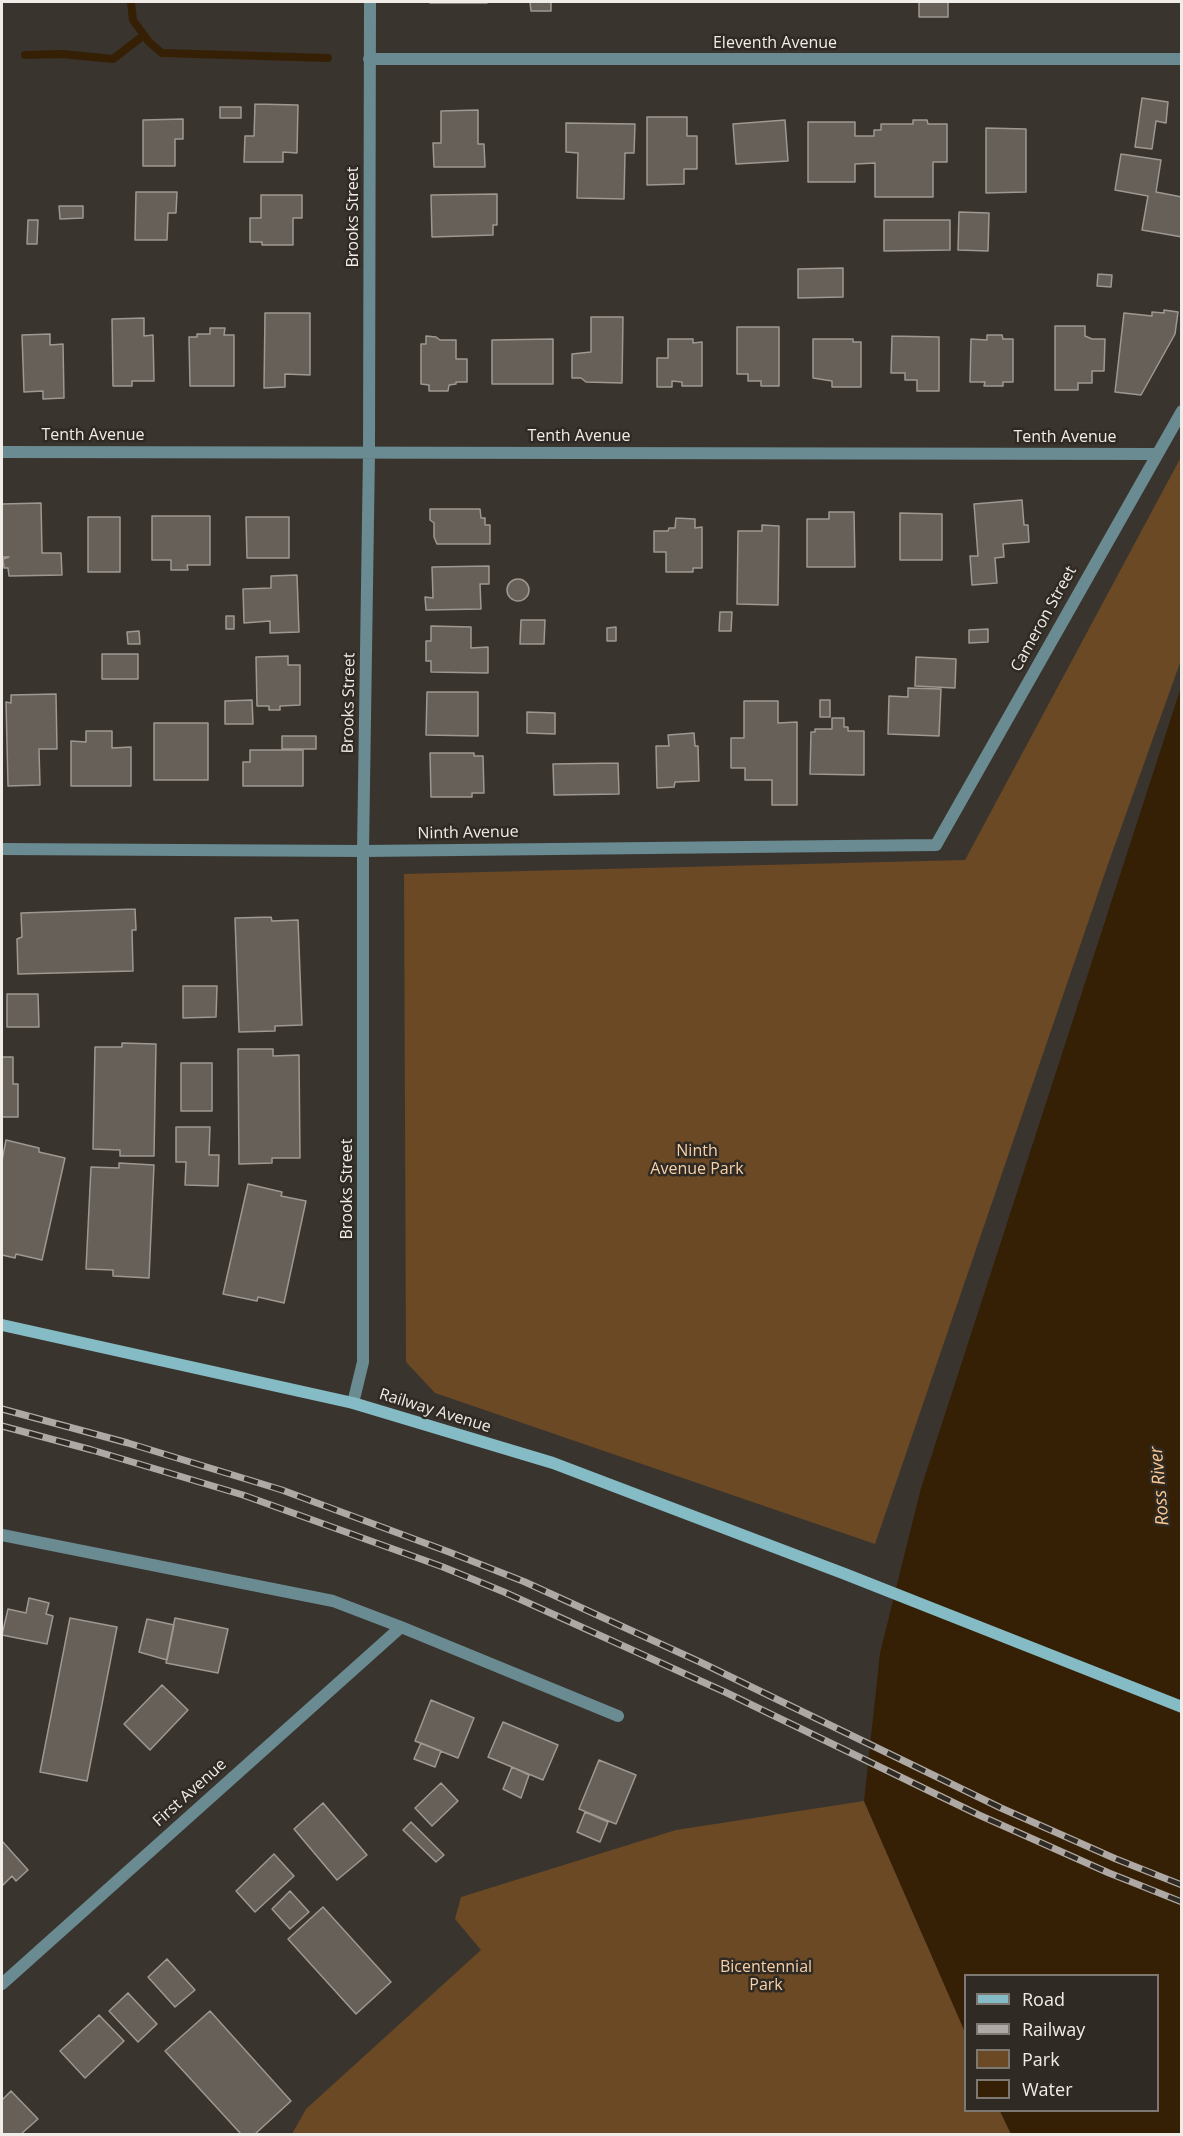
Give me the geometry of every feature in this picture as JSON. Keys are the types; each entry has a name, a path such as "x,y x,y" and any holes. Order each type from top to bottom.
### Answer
{"main road":[{"name":"Railway Avenue","path":"2,1325 353,1403 553,1463 1182,1707"}],"street":[{"name":"Brooks Street","path":"353,1403 363,1362 363,851 369,453 370,2"},
{"name":"Eleventh Avenue","path":"369,59 1182,59"},
{"name":"Cameron Street","path":"936,845 1182,411"},
{"name":"Tenth Avenue","path":"2,452 1156,454"},
{"name":"Ninth Avenue","path":"2,849 363,851 936,845"},
{"path":"2,1535 333,1601 618,1716"},
{"name":"First Avenue","path":"2,1984 401,1627"}],"green space":[{"name":"Ninth Avenue Park","path":"1181,457 1181,660 1107,867 875,1544 435,1393 406,1362 404,874 965,860"},
{"name":"Bicentennial Park","path":"864,1801 964,2030 964,2112 1000,2112 1011,2134 292,2134 306,2109 481,1950 455,1919 461,1897 676,1830"}],"water":[{"name":"Ross River","path":"1181,687 1181,2134 1011,2134 1000,2112 1159,2112 1159,1974 964,1974 964,2030 864,1801 880,1653 921,1488"}],"building":[{"path":"487,2 487,3 430,3"},
{"path":"530,2 551,2 551,11 531,11"},
{"path":"919,2 948,2 948,17 919,17"},
{"path":"1142,98 1168,102 1166,123 1156,121 1152,149 1135,147"},
{"path":"255,104 298,105 297,153 283,152 283,162 244,162 245,136 254,136"},
{"path":"220,107 241,107 241,118 220,118"},
{"path":"478,110 478,144 484,144 485,167 434,167 433,143 441,143 441,111"},
{"path":"647,117 687,117 687,136 697,136 697,169 684,169 684,184 647,185"},
{"path":"183,119 183,139 175,139 175,166 143,166 143,120"},
{"path":"785,120 788,161 736,164 733,124"},
{"path":"913,120 927,120 928,124 947,124 947,162 933,162 933,197 875,197 875,163 855,164 855,182 808,182 808,122 855,122 855,136 874,136 874,130 881,130 881,124 913,124"},
{"path":"566,123 635,124 634,153 625,153 624,199 577,198 578,153 566,152"},
{"path":"986,128 1026,129 1026,192 986,193"},
{"path":"1121,154 1161,160 1156,192 1182,197 1182,237 1142,230 1148,196 1115,190"},
{"path":"136,192 177,192 176,213 168,213 167,240 135,240"},
{"path":"497,194 497,225 493,225 493,235 432,237 431,195"},
{"path":"261,195 302,195 302,218 293,218 293,245 262,245 262,242 250,242 250,218 261,218"},
{"path":"59,206 83,206 83,218 60,219"},
{"path":"959,212 989,213 988,251 958,250"},
{"path":"28,220 38,220 37,244 27,244"},
{"path":"884,220 950,220 950,250 884,251"},
{"path":"843,268 843,297 798,298 798,269"},
{"path":"1098,274 1112,275 1111,287 1097,286"},
{"path":"1164,310 1178,312 1175,334 1141,395 1115,392 1124,313 1152,316 1152,312 1164,313"},
{"path":"265,313 310,313 310,375 285,374 285,387 264,388"},
{"path":"591,317 623,317 622,383 586,382 581,378 572,378 572,354 591,352"},
{"path":"144,318 144,336 153,335 154,381 132,381 132,386 113,386 112,319"},
{"path":"1055,326 1085,326 1085,336 1092,339 1105,339 1104,371 1092,371 1092,383 1078,383 1078,390 1055,390"},
{"path":"737,327 779,327 779,386 761,386 761,381 748,381 748,374 737,374"},
{"path":"210,328 225,328 224,335 234,335 234,386 190,386 189,337 197,337 197,334 210,334"},
{"path":"50,334 50,345 63,344 64,398 43,399 43,391 24,392 22,335"},
{"path":"987,335 1002,335 1003,339 1013,339 1013,382 1003,382 1003,386 984,386 985,382 970,382 971,339 987,340"},
{"path":"426,336 440,340 456,340 456,359 467,359 467,382 456,382 456,384 449,385 448,391 429,391 429,385 421,384 421,344 426,344"},
{"path":"892,336 939,337 939,391 917,391 917,380 905,380 905,373 891,373"},
{"path":"553,339 553,384 492,384 492,340"},
{"path":"668,339 693,339 693,343 702,342 702,386 682,386 682,382 672,381 672,387 657,387 657,358 668,358"},
{"path":"813,339 853,339 853,342 861,342 861,387 832,387 832,381 813,378"},
{"path":"1022,500 1024,525 1028,525 1029,542 1003,544 1004,557 995,558 997,583 972,585 970,556 978,556 974,504"},
{"path":"41,503 42,553 61,553 62,575 9,576 8,568 4,568 3,559 9,557 2,557 2,504"},
{"path":"430,509 480,509 481,518 485,518 485,525 490,525 490,544 437,544 434,537 434,523 430,520"},
{"path":"829,512 854,512 855,567 807,567 807,519 829,519"},
{"path":"900,513 942,514 942,560 900,560"},
{"path":"152,516 210,516 210,565 187,565 188,570 171,570 171,560 152,560"},
{"path":"88,517 120,517 120,572 88,572"},
{"path":"246,517 289,517 289,558 247,558"},
{"path":"676,518 695,519 695,528 702,527 702,568 693,568 693,572 666,572 666,552 654,552 654,531 668,531 669,528 675,528"},
{"path":"762,525 779,526 778,605 737,604 738,531 762,531"},
{"path":"489,566 489,584 480,584 481,609 426,610 425,597 433,598 432,567"},
{"path":"297,575 299,632 270,633 270,621 244,623 243,589 271,588 271,576"},
{"path":"518,579 526,582 529,590 526,598 518,601 510,598 507,590 510,582"},
{"path":"720,612 732,612 731,631 719,631"},
{"path":"226,616 234,616 234,629 226,629"},
{"path":"521,620 545,620 544,644 520,644"},
{"path":"431,626 471,627 471,648 488,647 488,673 431,672 431,661 426,661 426,641 431,641"},
{"path":"616,627 616,641 607,641 607,628"},
{"path":"988,629 988,642 969,643 969,630"},
{"path":"139,631 140,644 128,644 127,632"},
{"path":"102,654 138,654 138,679 102,679"},
{"path":"288,656 288,665 300,665 300,705 280,706 280,710 269,710 269,706 257,706 256,657"},
{"path":"916,657 956,659 955,688 915,686"},
{"path":"908,688 941,689 939,736 888,734 889,696 908,697"},
{"path":"427,692 478,692 478,736 426,735"},
{"path":"56,694 57,749 39,749 40,785 8,786 6,702 11,703 11,695"},
{"path":"252,700 253,724 225,724 225,701"},
{"path":"820,700 830,700 830,717 820,717"},
{"path":"744,701 778,701 778,723 797,722 797,805 772,805 772,780 745,780 745,768 731,768 731,738 744,738"},
{"path":"527,712 555,713 555,734 527,733"},
{"path":"832,718 844,718 844,727 848,727 848,731 864,731 864,775 810,774 811,732 815,732 815,729 832,729"},
{"path":"154,723 208,723 208,780 154,780"},
{"path":"86,731 112,731 112,748 131,747 131,786 71,786 71,741 86,742"},
{"path":"694,733 695,746 698,746 699,781 675,782 674,787 657,788 656,746 669,746 668,735"},
{"path":"282,736 316,736 316,749 282,749"},
{"path":"250,750 303,750 303,786 243,786 243,762 250,762"},
{"path":"430,753 474,753 474,756 483,756 484,793 472,793 472,797 431,797"},
{"path":"618,763 619,794 554,795 553,764"},
{"path":"135,909 136,930 132,930 133,971 18,974 17,939 22,937 21,913"},
{"path":"271,917 272,921 298,920 302,1025 275,1026 275,1031 239,1032 235,918"},
{"path":"183,986 217,986 216,1017 183,1018"},
{"path":"7,994 38,994 39,1027 7,1027"},
{"path":"122,1043 156,1044 154,1156 120,1156 120,1150 93,1149 95,1047 122,1047"},
{"path":"238,1049 273,1049 273,1056 299,1055 300,1158 272,1158 272,1163 239,1164"},
{"path":"2,1057 13,1057 13,1084 18,1084 18,1117 2,1117"},
{"path":"181,1063 212,1063 212,1111 181,1111"},
{"path":"176,1127 210,1127 209,1155 219,1155 218,1186 185,1185 186,1162 176,1162"},
{"path":"6,1140 39,1148 39,1152 65,1158 42,1260 16,1254 15,1258 2,1255 2,1161"},
{"path":"119,1163 154,1165 149,1278 113,1276 113,1270 86,1269 91,1167 119,1168"},
{"path":"248,1184 282,1192 281,1196 306,1201 284,1303 258,1297 257,1301 223,1294"},
{"path":"29,1598 49,1603 46,1614 53,1616 47,1644 2,1635 8,1609 26,1613"},
{"path":"70,1618 117,1627 87,1781 40,1772"},
{"path":"175,1618 228,1629 218,1673 166,1663"},
{"path":"147,1619 174,1625 167,1660 139,1652"},
{"path":"162,1685 188,1710 150,1750 124,1724"},
{"path":"431,1700 474,1718 458,1758 415,1741"},
{"path":"503,1722 558,1745 543,1780 488,1757"},
{"path":"421,1743 441,1751 435,1767 414,1759"},
{"path":"599,1760 636,1775 616,1824 579,1809"},
{"path":"512,1767 529,1775 521,1798 503,1789"},
{"path":"441,1783 458,1801 432,1826 415,1808"},
{"path":"323,1803 367,1855 337,1880 294,1829"},
{"path":"585,1812 608,1822 600,1842 577,1832"},
{"path":"411,1822 444,1855 436,1862 403,1830"},
{"path":"2,1841 28,1870 16,1881 12,1876 2,1886"},
{"path":"274,1854 294,1876 255,1912 236,1891"},
{"path":"290,1891 309,1912 290,1929 272,1909"},
{"path":"323,1907 391,1982 356,2014 288,1939"},
{"path":"167,1959 195,1990 175,2007 148,1977"},
{"path":"128,1993 157,2024 138,2042 109,2011"},
{"path":"210,2011 291,2101 255,2134 241,2134 165,2051"},
{"path":"99,2015 124,2041 85,2078 60,2051"},
{"path":"11,2091 38,2119 21,2134 2,2134 2,2100"}],"waterway":[{"path":"131,2 133,20 149,42 162,53 328,58"},
{"path":"25,55 62,54 113,59 144,35"}],"railway":[{"path":"2,1409 128,1443 282,1490 525,1582 700,1662 1001,1808 1116,1859 1182,1885"},
{"path":"2,1426 243,1495 443,1567 504,1592 725,1692 979,1815 1109,1873 1182,1902"}]}
